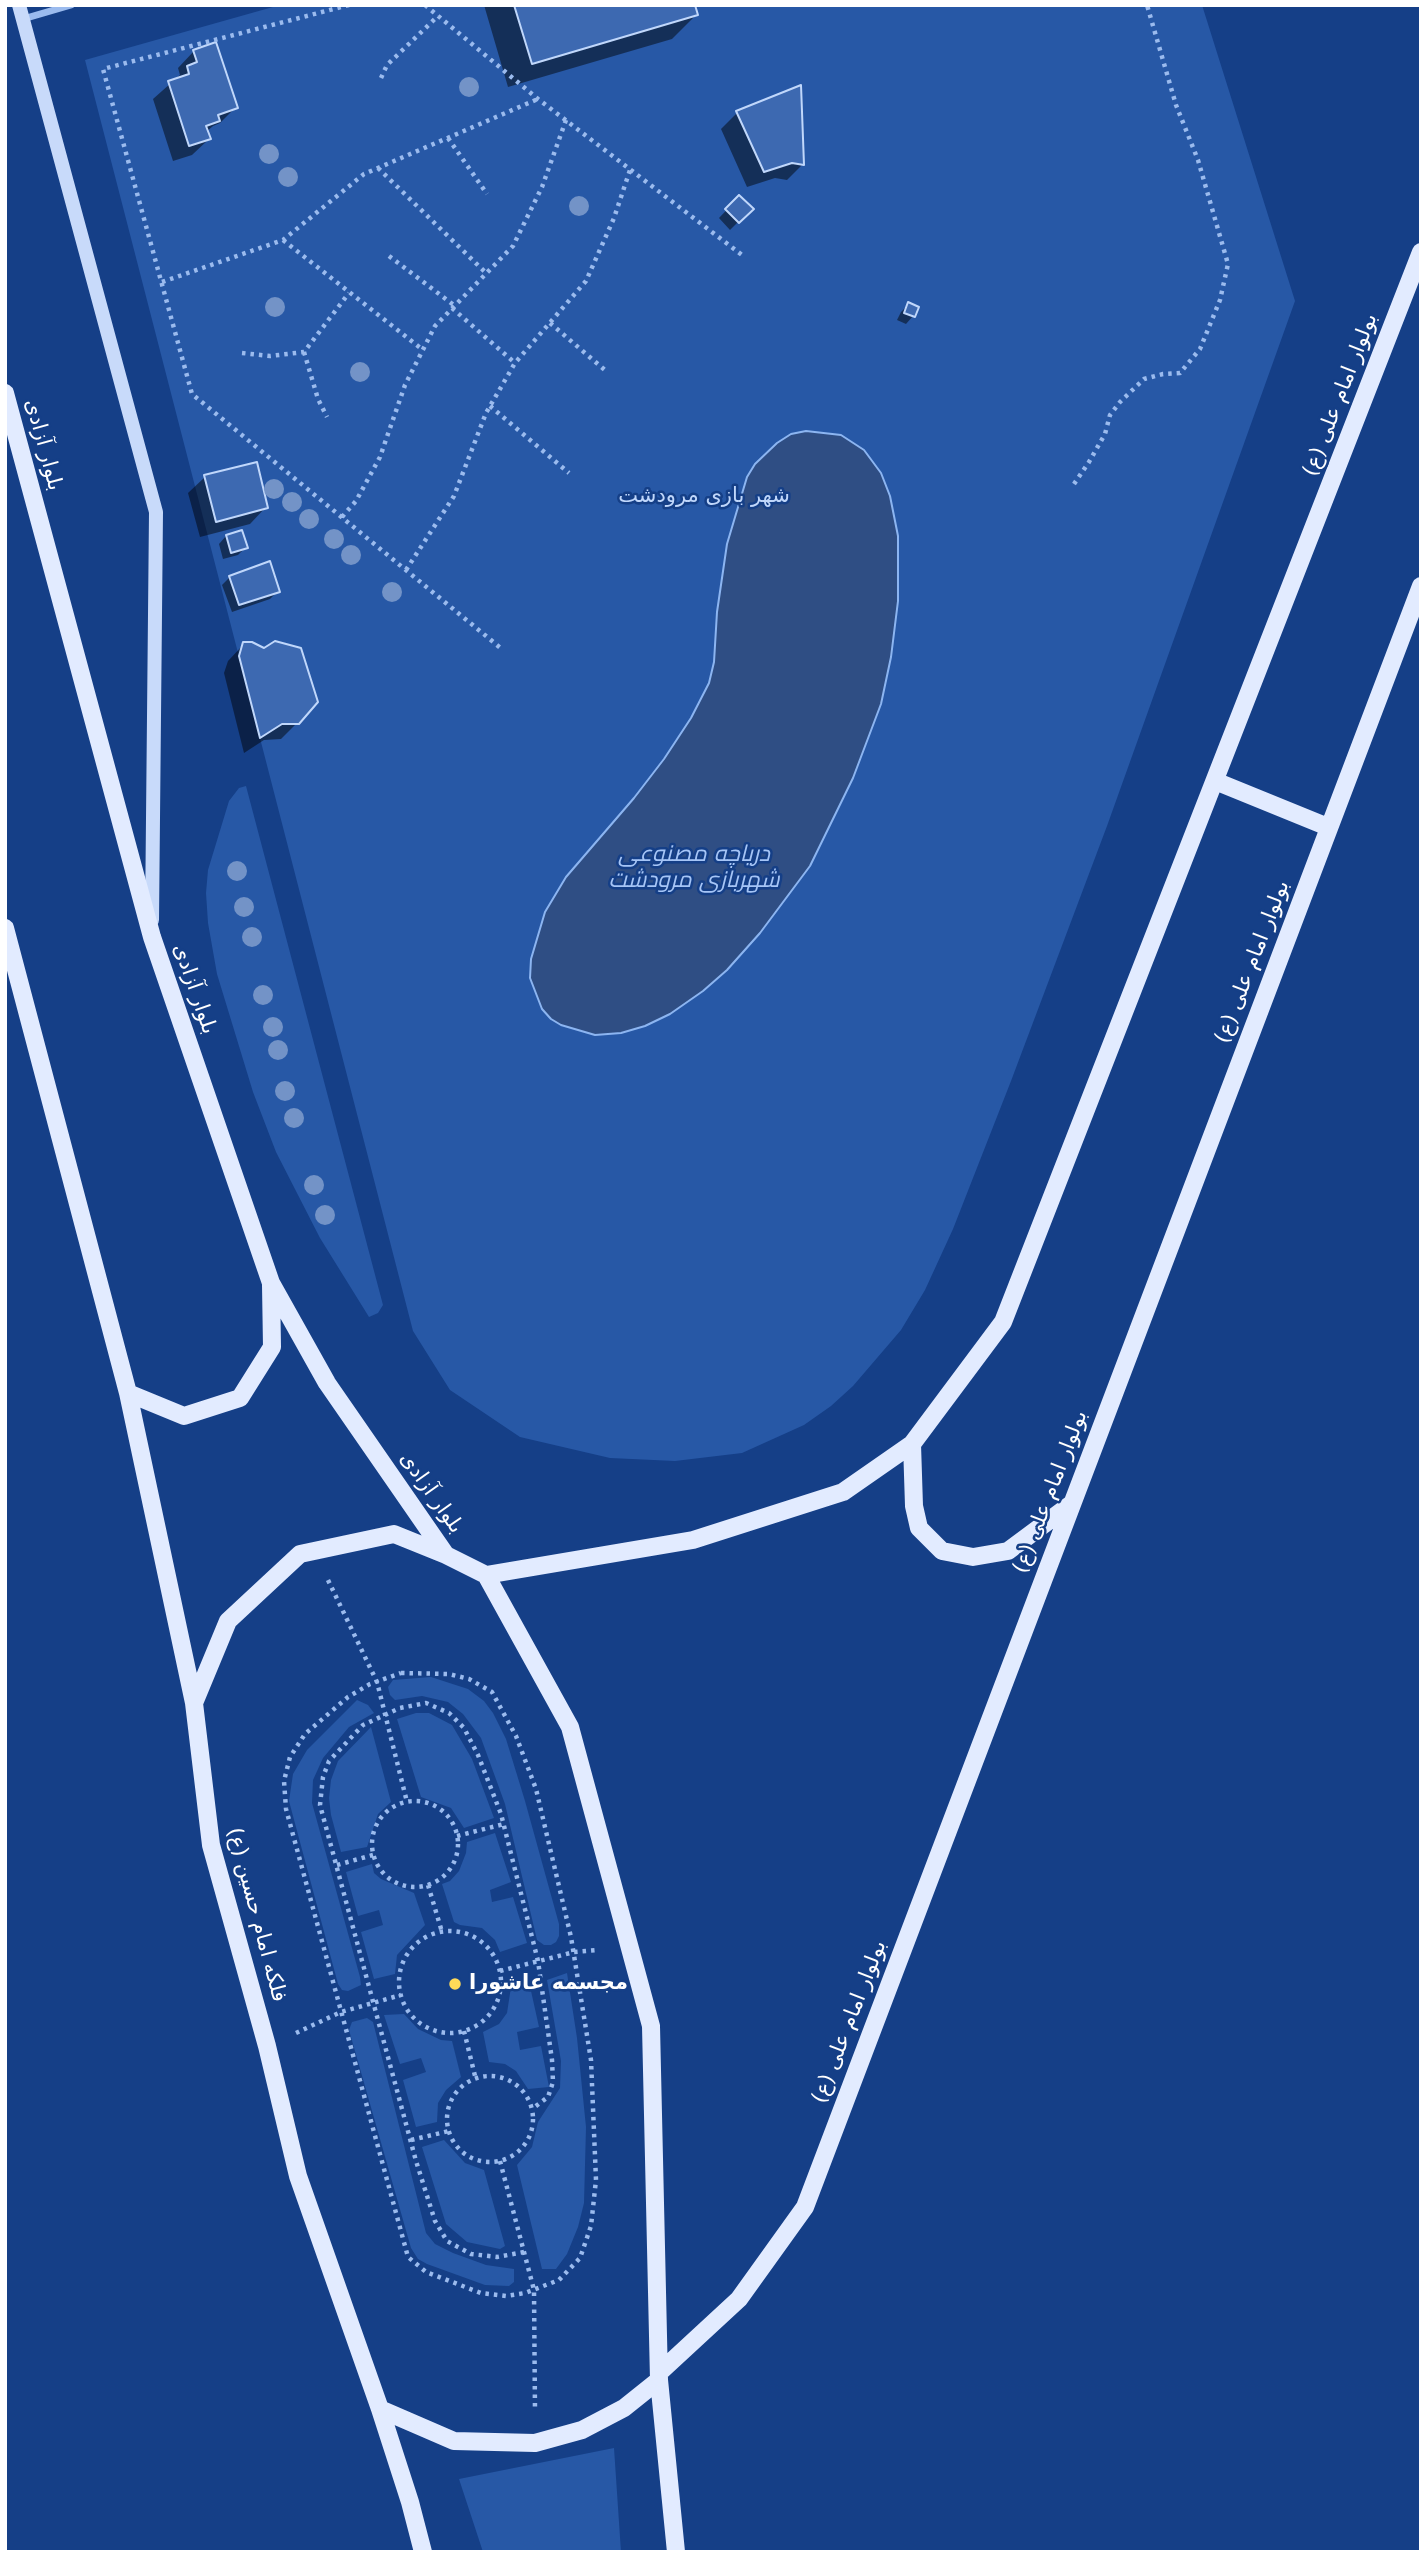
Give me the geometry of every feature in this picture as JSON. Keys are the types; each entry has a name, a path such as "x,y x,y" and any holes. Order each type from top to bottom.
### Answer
{"main road":[{"path":"21,12 156,512 152,937"},
{"name":"بولوار امام علی (ع)","path":"486,1575 693,1541 843,1492 912,1444 1003,1322 1421,252"},
{"name":"بلوار آزادی","path":"5,393 152,937 271,1283 327,1382 446,1555"},
{"name":"بولوار امام علی (ع)","path":"659,2376 739,2299 805,2207 1421,586"},
{"path":"1215,780 1328,827"},
{"path":"5,928 128,1393 194,1703"},
{"path":"128,1393 184,1416 240,1398 272,1347 271,1283"},
{"path":"912,1444 914,1506 919,1528 942,1551 973,1557 1007,1551 1070,1505"},
{"name":"فلکه امام حسین (ع)","path":"424,2552 380,2409 298,2176 267,2046 211,1846 194,1703 228,1622 300,1554 394,1534 486,1575"},
{"path":"486,1575 570,1727 651,2025 659,2376 676,2552"},
{"path":"380,2409 454,2441 535,2443 582,2430 624,2407 659,2376"}],"street":[{"path":"21,12 71,5"}],"path":[{"path":"349,5 103,69 192,394 503,650"},
{"path":"425,5 538,99 742,255"},
{"path":"1074,484 1105,434 1110,415 1120,402 1144,379 1163,373 1180,373 1200,349 1220,300 1228,264 1198,160 1176,105 1147,5"},
{"path":"381,78 387,65 438,16"},
{"path":"162,282 283,240 364,174 538,99"},
{"path":"342,517 356,501 380,457 405,385 435,326 513,246 542,187 566,120"},
{"path":"448,138 487,194"},
{"path":"378,168 486,274"},
{"path":"406,570 454,496 490,406 514,363 586,281 614,218 630,170"},
{"path":"283,240 423,350"},
{"path":"389,256 453,307 514,363"},
{"path":"242,353 270,356 304,352 349,293"},
{"path":"550,323 606,371"},
{"path":"304,352 318,399 327,416"},
{"path":"490,406 569,473"},
{"path":"314,1551 377,1682 407,1802"},
{"path":"401,1672 449,1674 469,1679 492,1692 516,1736 536,1788 574,1952 591,2060 596,2180 591,2226 580,2258 559,2280 534,2290 506,2296 481,2293 426,2272 408,2257 286,1809 284,1781 290,1757 304,1734 348,1697 377,1682 401,1672"},
{"path":"524,2252 497,2257 471,2254 447,2241 435,2221 320,1805 323,1777 329,1761 363,1725 400,1708 426,1703 449,1713 464,1728 478,1755 503,1824 538,1961 552,2060 553,2082 548,2097 532,2109"},
{"path":"407,1802 424,1802 440,1809 451,1821 457,1836 457,1854 450,1870 437,1882 420,1887 403,1886 396,1882 378,1866 373,1855 373,1835 379,1820 391,1808 407,1802"},
{"path":"457,1836 503,1824"},
{"path":"337,1865 373,1855"},
{"path":"428,1885 442,1932"},
{"path":"452,1930 469,1934 485,1944 497,1959 500,1971 500,1997 491,2014 477,2027 459,2034 440,2033 422,2026 410,2015 399,1985 400,1969 407,1954 419,1941 434,1933 452,1930"},
{"path":"500,1971 574,1952 630,1948"},
{"path":"267,2046 341,2012 401,1995"},
{"path":"464,2031 476,2080"},
{"path":"482,2077 499,2077 514,2084 526,2095 532,2109 532,2129 525,2145 512,2157 496,2163 478,2161 464,2154 453,2142 449,2131 448,2110 454,2096 467,2083 482,2077"},
{"path":"411,2140 449,2131"},
{"path":"500,2161 534,2290 535,2443"}],"green space":[{"name":"شهر بازی مرودشت","path":"280,5 1202,5 1295,301 1107,826 953,1229 925,1290 901,1330 853,1386 831,1406 804,1425 742,1453 675,1461 610,1458 520,1437 450,1390 413,1331 85,60"},
{"path":"246,786 383,1305 378,1313 369,1317 320,1238 276,1152 253,1092 217,974 208,923 208,870 229,801 239,788"},
{"path":"431,1677 468,1689 484,1701 506,1739 559,1924 559,1936 551,1945 544,1945 537,1940 505,1804 481,1738 463,1714 448,1702 422,1696 395,1700 390,1695 388,1687 393,1680"},
{"path":"357,1700 368,1705 374,1713 349,1727 323,1758 313,1780 312,1803 360,1977 361,1985 348,1991 342,1990 338,1984 289,1801 293,1774 307,1750"},
{"path":"416,1713 429,1713 452,1725 472,1759 494,1818 464,1828 451,1808 421,1797 397,1719"},
{"path":"371,1727 391,1802 378,1814 367,1847 341,1852 331,1815 331,1780 338,1761"},
{"path":"495,1833 511,1882 490,1890 492,1902 513,1897 527,1943 500,1952 495,1940 482,1928 454,1922 442,1884 450,1881 459,1871 467,1842"},
{"path":"372,1864 374,1873 381,1879 414,1893 425,1925 397,1955 395,1974 374,1979 361,1932 383,1925 379,1910 358,1916 346,1872"},
{"path":"567,1973 586,2127 584,2203 567,2254 556,2269 542,2269 517,2165 532,2147 538,2122 560,2088 561,2061 547,1980"},
{"path":"529,1982 539,2027 517,2032 520,2050 541,2046 549,2087 528,2089 516,2071 505,2064 489,2062 483,2032 499,2024 507,2013 511,1987"},
{"path":"404,2014 418,2029 441,2040 452,2041 461,2077 446,2090 438,2103 437,2122 416,2127 403,2080 426,2072 421,2058 400,2064 384,2015"},
{"path":"367,2018 373,2022 426,2233 435,2244 453,2253 486,2265 514,2269 514,2282 509,2286 485,2285 427,2264 418,2259 411,2248 349,2030 352,2022"},
{"path":"444,2140 465,2163 484,2170 505,2246 500,2249 467,2242 446,2224 422,2147"},
{"path":"614,2448 621,2552 483,2552 459,2479"}],"water":[{"name":"دریاچه مصنوعی شهربازی مرودشت","path":"806,431 841,435 864,450 881,473 890,496 898,536 898,601 891,657 881,704 853,778 810,866 760,933 727,970 703,991 670,1014 645,1026 621,1033 595,1035 561,1025 542,1009 530,978 531,959 545,912 566,877 634,798 691,718 709,683 714,662 717,612 727,544 747,477 755,464 777,443 791,434"}],"building":[{"path":"514,5 695,5 698,15 532,64"},
{"path":"216,42 238,108 218,115 220,121 206,126 211,139 189,146 168,81 189,74 187,66 197,62 193,50"},
{"path":"801,85 804,165 792,163 764,172 736,111"},
{"path":"739,195 754,209 739,223 725,209"},
{"path":"908,302 919,307 915,317 904,313"},
{"path":"257,462 268,508 216,522 204,475"},
{"path":"242,530 248,548 231,553 226,535"},
{"path":"270,561 280,592 239,605 229,576"},
{"path":"275,641 301,648 318,702 299,724 282,724 260,738 239,656 243,642 252,642 264,648"}],"place":[{"name":"مجسمه عاشورا","path":"455,1984"}]}
